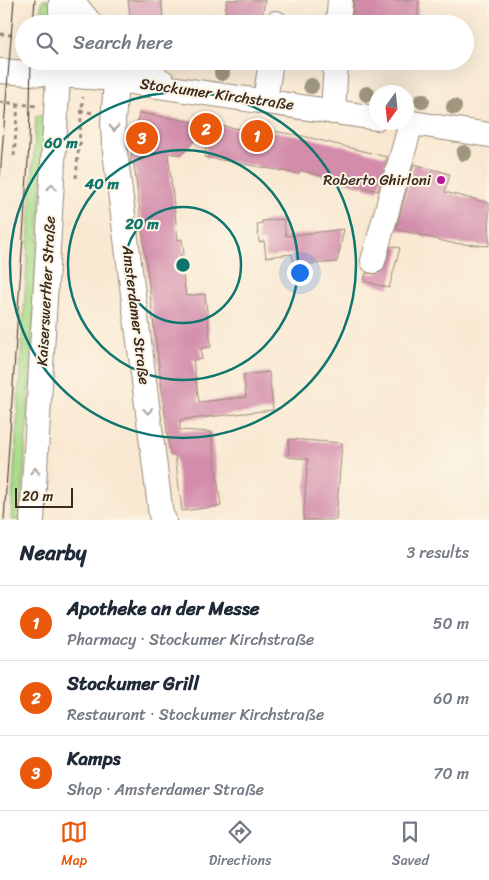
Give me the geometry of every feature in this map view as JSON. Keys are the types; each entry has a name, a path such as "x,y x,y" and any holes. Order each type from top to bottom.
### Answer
{"street":[{"path":"60,15 61,0"},
{"path":"71,0 83,15"},
{"path":"339,15 340,0"},
{"name":"Stockumer Kirchstraße","path":"0,71 15,70"},
{"name":"Kaiserswerther Straße","path":"32,520 58,70"},
{"name":"Stockumer Kirchstraße","path":"71,70 110,79 170,86 369,117"},
{"path":"110,79 118,70"},
{"path":"144,70 170,86"},
{"path":"265,101 270,70"},
{"path":"334,112 336,70"},
{"name":"Amsterdamer Straße","path":"110,79 114,144 161,515 164,520"},
{"path":"414,124 489,135"},
{"path":"373,261 406,130"}],"path":[{"path":"0,34 15,35"},
{"path":"14,156 18,104"}],"green space":[{"path":"42,0 54,0 53,15 41,15"},
{"path":"36,116 46,116 21,520 11,520"}],"building":[{"path":"128,0 161,0 163,15 130,15"},
{"path":"227,0 265,0 262,15 225,15"},
{"path":"354,0 419,0 418,15 353,15"},
{"path":"139,113 247,130 247,127 303,136 387,157 378,191 300,170 299,174 205,157 208,127 181,155 168,153 178,240 182,239 184,254 180,255 186,296 205,294 211,347 201,348 202,359 193,360 199,402 246,397 243,375 269,372 273,410 180,420 180,430 211,432 221,506 182,511 175,455 170,455 134,164 130,163 133,148 129,148 132,127 137,127"},
{"path":"414,164 450,174 445,192 489,203 489,246 451,243 396,229"},
{"path":"283,219 286,236 344,229 337,262 294,265 292,254 266,257 264,241 259,242 257,224 262,223 262,221"},
{"path":"391,246 400,248 389,288 364,281 366,273 376,274 383,270"},
{"path":"289,439 342,443 336,520 303,520 308,459 288,457"}],"tram line":[{"path":"0,177 14,0"},
{"path":"34,15 35,0"},
{"path":"4,520 29,146 31,70"}],"place":[{"name":"Stockumer Grill","path":"206,129"},
{"name":"Apotheke an der Messe","path":"257,136"},
{"name":"Kamps","path":"142,138"},
{"name":"Roberto Ghirloni","path":"441,180"}]}
